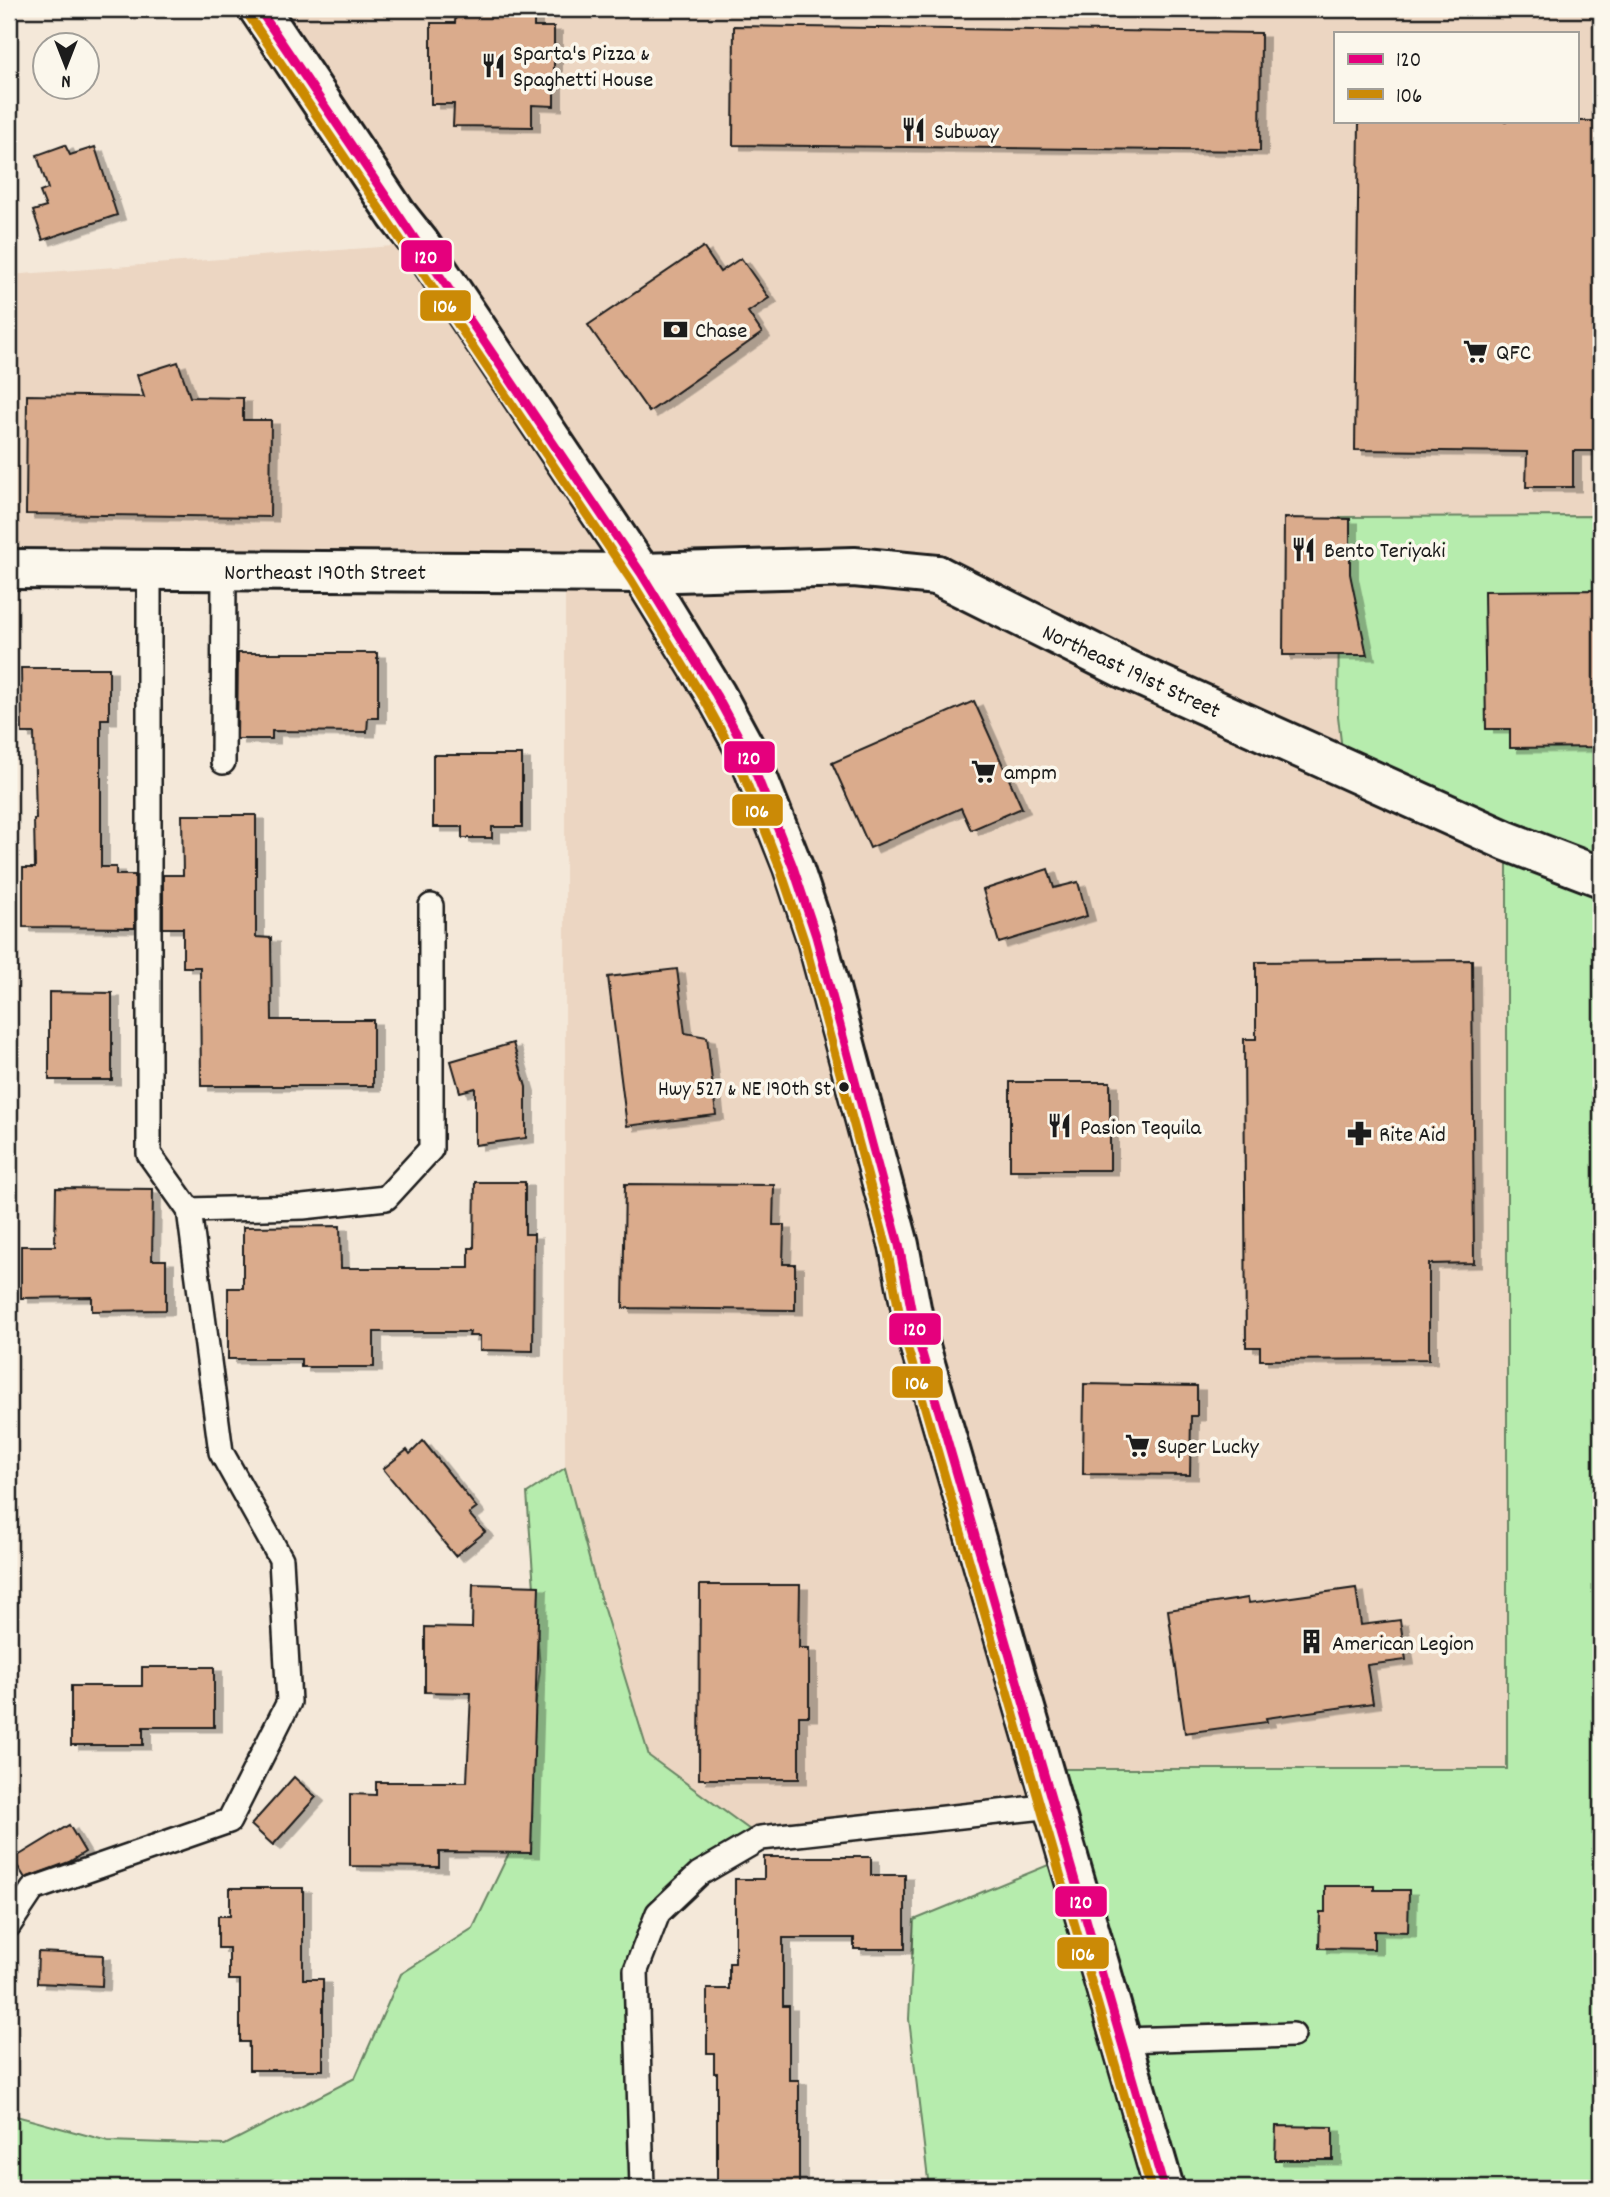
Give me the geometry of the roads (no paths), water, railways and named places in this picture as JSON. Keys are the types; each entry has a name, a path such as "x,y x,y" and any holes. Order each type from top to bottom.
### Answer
{"main road":[{"path":"259,9 641,573 716,695 749,756 793,867 816,936 896,1233 915,1329 1164,2188"},
{"name":"Northeast 191st Street","path":"641,573 854,567 937,575 1127,670 1507,841 1601,877"},
{"name":"Northeast 190th Street","path":"9,569 641,573"}],"lane":[{"path":"9,1924 33,1889 229,1821 289,1702 281,1559 221,1452 189,1210 149,1154 149,570"},
{"path":"223,762 224,570"},
{"path":"189,1210 303,1207 386,1198 431,1149 430,906"},
{"path":"642,2188 636,1970 658,1913 699,1874 761,1838 1053,1806"},
{"path":"1122,2040 1293,2035"}],"place":[{"name":"Sparta's Pizza & Spaghetti House","path":"493,65"},
{"name":"Subway","path":"914,130"},
{"name":"Chase","path":"675,329"},
{"name":"QFC","path":"1476,351"},
{"name":"Bento Teriyaki","path":"1304,549"},
{"name":"ampm","path":"984,771"},
{"name":"Hwy 527 & NE 190th St","path":"844,1087"},
{"name":"Pasion Tequila","path":"1060,1126"},
{"name":"Rite Aid","path":"1359,1133"},
{"name":"Super Lucky","path":"1137,1445"},
{"name":"American Legion","path":"1312,1642"}]}
